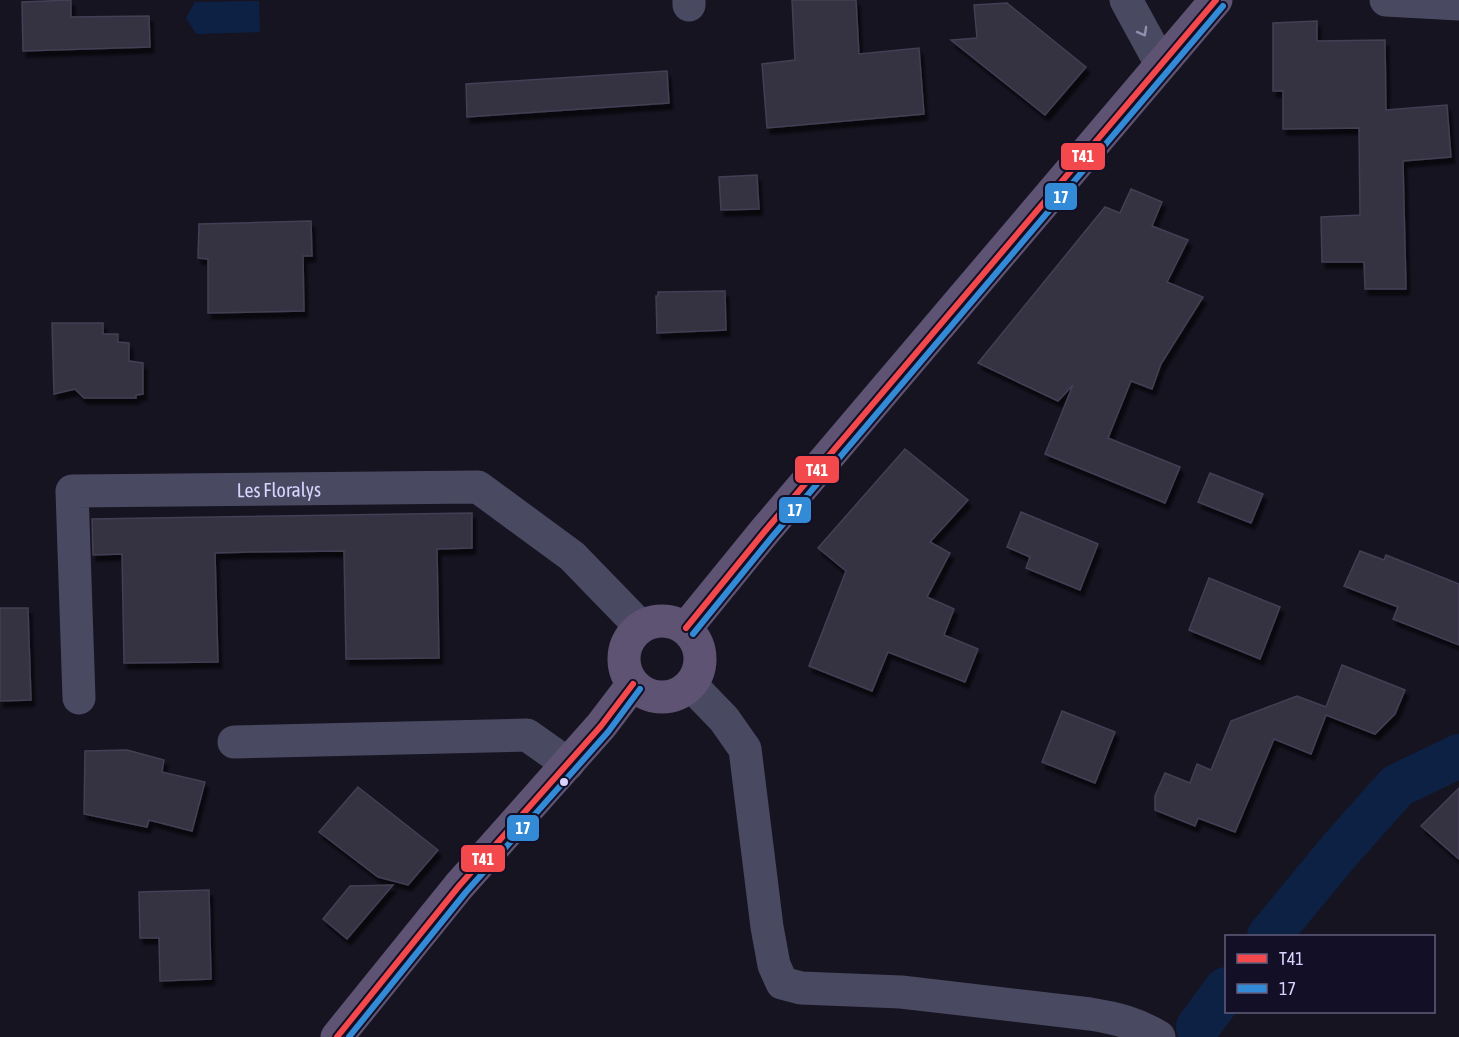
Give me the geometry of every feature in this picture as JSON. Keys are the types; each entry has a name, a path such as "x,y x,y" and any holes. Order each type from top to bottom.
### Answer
{"main road":[{"path":"686,628 765,531 1216,0"},
{"path":"664,620 675,622 686,628 694,636 701,656 700,666 691,685 669,697 644,692 633,684 627,675 624,654 627,643 640,626 651,621 664,620"},
{"path":"337,1037 459,886 602,726 633,684"}],"street":[{"path":"1126,0 1161,64"},
{"path":"1386,0 1459,4"},
{"name":"Les Floralys","path":"79,698 72,491 478,487 572,556 640,626"},
{"path":"691,685 724,719 745,749 769,937 774,965 782,983 801,988 901,992 1090,1014 1115,1018 1136,1025 1158,1037"},
{"path":"234,742 526,735 568,764"}],"water":[{"path":"259,1 260,32 196,34 186,18 195,2"}],"building":[{"path":"71,0 71,17 149,16 150,47 23,51 22,2"},
{"path":"792,0 856,0 859,54 919,48 924,114 767,128 762,64 795,60"},
{"path":"1007,3 1086,67 1045,115 951,40 977,38 974,5"},
{"path":"1317,21 1317,41 1385,40 1386,110 1447,105 1451,157 1403,161 1406,289 1365,289 1364,262 1322,262 1321,217 1360,215 1359,128 1283,129 1283,91 1273,91 1273,23"},
{"path":"667,71 669,103 467,117 466,84"},
{"path":"757,175 759,209 721,210 719,177"},
{"path":"1131,189 1162,202 1152,226 1188,240 1167,282 1203,297 1161,364 1152,389 1131,381 1108,438 1180,467 1165,503 1045,454 1073,385 1058,401 978,363 1105,207 1120,213"},
{"path":"311,221 312,256 303,256 304,311 208,313 208,259 198,258 199,224"},
{"path":"725,291 726,330 657,333 656,296 658,292"},
{"path":"52,323 103,323 103,334 118,334 118,342 129,343 129,361 143,363 143,394 136,395 136,398 84,398 75,389 54,394"},
{"path":"905,449 968,500 930,542 950,553 927,597 954,609 944,635 978,649 965,682 888,652 872,691 809,666 846,571 818,548"},
{"path":"1210,473 1263,494 1251,523 1198,502"},
{"path":"1021,512 1098,544 1080,590 1026,568 1030,557 1007,547"},
{"path":"472,513 472,548 437,549 439,658 346,659 344,551 250,552 215,553 218,662 124,663 122,554 93,555 92,519"},
{"path":"1360,551 1384,560 1386,555 1459,584 1459,645 1393,619 1398,607 1344,586"},
{"path":"1209,578 1280,607 1260,659 1189,630"},
{"path":"0,608 28,608 31,700 0,701"},
{"path":"1342,665 1405,690 1395,714 1375,734 1326,715 1311,754 1274,739 1235,832 1198,818 1195,826 1155,810 1155,796 1165,773 1190,783 1197,764 1211,770 1231,721 1297,696 1326,707"},
{"path":"1062,711 1115,732 1095,783 1042,762"},
{"path":"127,750 164,760 162,772 205,782 192,831 149,820 147,827 84,814 85,751"},
{"path":"358,787 438,850 408,885 378,877 319,832"},
{"path":"1459,788 1459,859 1421,826"},
{"path":"393,885 347,939 323,919 350,886"},
{"path":"209,890 211,979 160,981 159,938 140,938 139,892"}],"waterway":[{"path":"1270,935 1340,850 1397,786 1459,756"},
{"path":"1198,1027 1225,990"}],"transit line":[{"name":"T41","path":"686,628 765,531 1216,0"},
{"name":"17","path":"693,634 772,537 1223,6"},
{"name":"T41","path":"337,1037 459,886 601,726 633,684"},
{"name":"17","path":"349,1037 466,892 608,732 640,689"}]}
